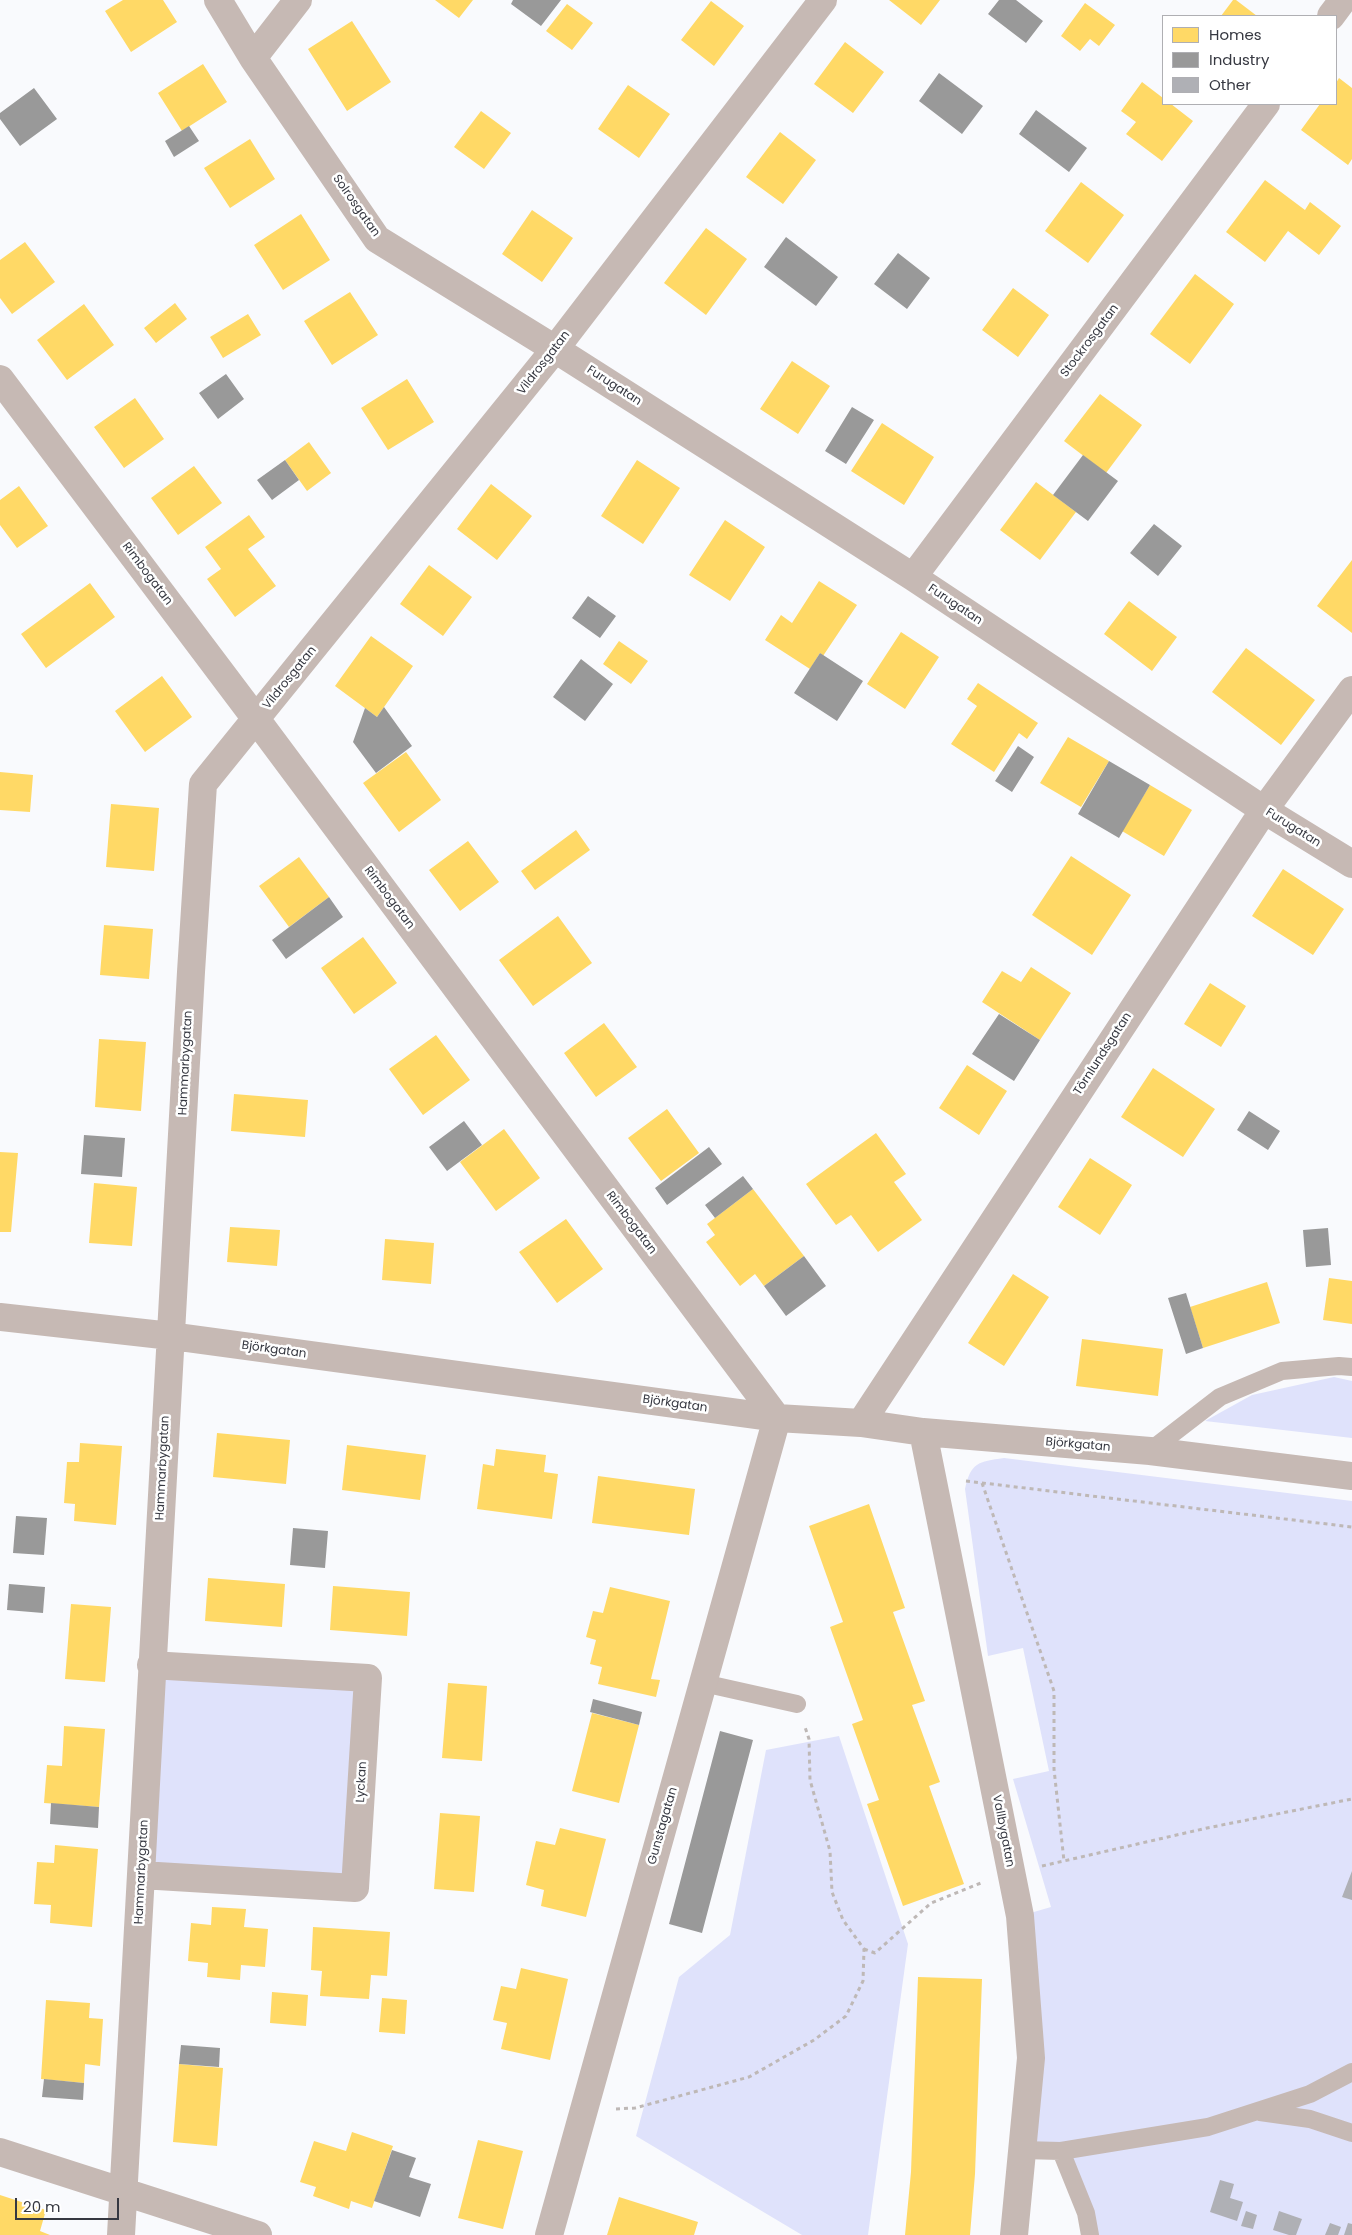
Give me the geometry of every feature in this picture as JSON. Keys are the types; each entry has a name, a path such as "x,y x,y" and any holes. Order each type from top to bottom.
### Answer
{"street":[{"name":"Solrosgatan","path":"218,0 253,58 377,239 556,349"},
{"path":"253,58 298,0"},
{"name":"Vildrosgatan","path":"256,719 556,349 823,0"},
{"path":"1332,15 1344,0"},
{"name":"Stockrosgatan","path":"913,577 1265,105"},
{"name":"Furugatan","path":"556,349 913,577 1264,810 1352,864"},
{"name":"Rimbogatan","path":"0,380 256,719 777,1418"},
{"name":"Törnlundsgatan","path":"861,1423 1264,810 1352,690"},
{"name":"Hammarbygatan","path":"120,2235 142,1875 151,1665 203,784 256,719"},
{"name":"Björkgatan","path":"0,1317 171,1336 777,1418 861,1423 923,1432 1150,1451 1352,1476"},
{"name":"Gunstagatan","path":"549,2235 777,1418"},
{"name":"Vallbygatan","path":"923,1432 1020,1916 1031,2058 1014,2235"},
{"name":"Lyckan","path":"142,1875 355,1888 368,1678 151,1665"},
{"path":"0,2152 258,2235"}],"lane":[{"path":"1150,1451 1220,1397 1273,1375 1292,1370 1340,1366 1352,1367"},
{"path":"703,1683 797,1704"},
{"path":"1022,2150 1061,2151 1208,2127 1310,2094 1352,2072"},
{"path":"1256,2112 1310,2119 1352,2133"},
{"path":"1061,2151 1086,2213 1090,2235"}],"path":[{"path":"933,1478 1352,1527"},
{"path":"982,1483 1054,1691 1054,1769 1064,1861"},
{"path":"797,1704 809,1739 810,1780 830,1851 832,1892 843,1920 864,1950 875,1954 932,1903 992,1878 1206,1828 1352,1799"},
{"path":"583,2111 635,2108 749,2077 814,2040 846,2016 863,1982 864,1950"}],"shaded area":[{"path":"1334,1377 1352,1381 1352,1438 1205,1421 1252,1395"},
{"path":"1004,1458 1352,1501 1352,2235 1090,2235 1061,2151 1022,2150 1020,1916 1051,1907 1013,1779 1049,1771 1023,1648 988,1656 965,1489 973,1468 982,1462"},
{"path":"151,1665 368,1678 355,1888 141,1875"},
{"path":"839,1736 908,1944 868,2235 802,2235 636,2136 679,1977 730,1935 766,1750"}],"building: Homes":[{"path":"123,0 163,0 177,22 131,52 105,11"},
{"path":"435,0 473,0 459,18"},
{"path":"889,0 940,0 921,25"},
{"path":"1233,0 1236,0 1256,15 1222,15"},
{"path":"711,1 744,26 714,66 681,40"},
{"path":"1085,3 1115,25 1099,46 1090,39 1080,51 1061,36"},
{"path":"567,4 593,23 572,50 546,31"},
{"path":"352,21 391,82 347,111 308,49"},
{"path":"845,42 884,72 853,113 814,84"},
{"path":"203,64 227,102 182,131 158,93"},
{"path":"1339,78 1352,88 1352,159 1348,165 1301,130 1319,105 1337,105 1337,81"},
{"path":"1142,82 1162,97 1162,105 1172,105 1193,121 1162,161 1126,134 1136,122 1121,111"},
{"path":"628,85 670,114 639,158 598,129"},
{"path":"481,111 511,133 484,169 454,147"},
{"path":"780,132 816,160 783,204 746,177"},
{"path":"250,139 275,179 230,208 204,168"},
{"path":"1265,180 1305,210 1310,202 1341,226 1319,255 1288,231 1265,262 1226,232"},
{"path":"1081,182 1124,215 1088,263 1045,231"},
{"path":"532,210 573,238 542,282 502,254"},
{"path":"301,214 330,260 283,290 254,245"},
{"path":"706,228 747,259 706,315 664,283"},
{"path":"25,242 55,282 12,314 0,298 0,260"},
{"path":"1195,274 1234,304 1190,364 1150,334"},
{"path":"1013,288 1049,315 1018,357 982,330"},
{"path":"350,292 378,335 332,365 304,321"},
{"path":"175,303 187,319 156,343 144,328"},
{"path":"84,304 114,345 67,380 37,340"},
{"path":"248,314 261,335 223,358 210,337"},
{"path":"792,361 830,386 798,434 760,409"},
{"path":"407,379 434,422 388,450 361,408"},
{"path":"1100,394 1142,425 1106,473 1064,441"},
{"path":"135,398 164,439 124,468 94,427"},
{"path":"882,423 934,457 904,505 851,471"},
{"path":"309,442 331,473 307,491 285,460"},
{"path":"637,460 680,488 643,544 601,516"},
{"path":"194,466 222,503 178,535 151,498"},
{"path":"1036,482 1076,512 1040,560 1000,530"},
{"path":"491,484 532,516 497,560 457,529"},
{"path":"19,486 48,526 17,548 0,525 0,500"},
{"path":"249,515 265,537 248,549 276,586 235,617 207,579 221,569 205,547"},
{"path":"725,520 765,547 730,601 689,575"},
{"path":"1352,560 1352,633 1317,606"},
{"path":"429,565 472,597 443,636 400,604"},
{"path":"819,581 857,605 823,656 820,653 810,669 765,640 781,615 792,623"},
{"path":"90,583 115,617 46,668 21,634"},
{"path":"1129,601 1177,637 1152,671 1104,634"},
{"path":"901,632 939,657 905,709 867,684"},
{"path":"371,636 413,666 377,717 335,686"},
{"path":"619,641 648,661 631,684 603,664"},
{"path":"1246,648 1315,700 1281,745 1212,692"},
{"path":"162,676 192,717 145,752 115,711"},
{"path":"978,683 1038,723 1027,739 1019,733 994,772 951,744 977,706 967,699"},
{"path":"1068,737 1109,761 1081,807 1040,783"},
{"path":"406,752 441,800 399,832 363,783"},
{"path":"0,772 33,775 30,812 0,810"},
{"path":"1150,785 1192,810 1164,856 1122,831"},
{"path":"111,804 159,808 154,871 106,867"},
{"path":"576,830 590,850 535,890 521,871"},
{"path":"468,841 499,882 460,911 429,870"},
{"path":"1071,856 1131,895 1092,955 1032,915"},
{"path":"299,857 329,897 289,927 259,886"},
{"path":"1283,869 1344,909 1313,955 1252,916"},
{"path":"558,916 592,963 533,1006 499,960"},
{"path":"104,925 153,929 149,979 100,975"},
{"path":"363,937 397,983 354,1014 321,968"},
{"path":"1031,967 1071,993 1040,1040 982,1002 1002,971 1021,982"},
{"path":"1210,983 1246,1006 1221,1047 1184,1024"},
{"path":"604,1023 637,1067 596,1097 564,1053"},
{"path":"436,1035 470,1080 423,1115 389,1069"},
{"path":"99,1039 146,1042 141,1111 95,1107"},
{"path":"967,1065 1007,1091 979,1135 939,1108"},
{"path":"1153,1068 1215,1109 1183,1157 1121,1117"},
{"path":"234,1094 308,1100 305,1137 231,1131"},
{"path":"667,1109 699,1153 661,1181 628,1138"},
{"path":"504,1129 540,1178 496,1211 460,1162"},
{"path":"876,1133 906,1174 894,1182 922,1220 878,1252 851,1215 836,1225 806,1184"},
{"path":"0,1152 18,1153 11,1232 0,1232"},
{"path":"1090,1158 1132,1185 1100,1235 1058,1207"},
{"path":"94,1183 137,1187 132,1246 89,1243"},
{"path":"753,1189 804,1256 764,1286 755,1274 740,1286 706,1242 715,1235 707,1224"},
{"path":"566,1219 603,1269 557,1303 519,1252"},
{"path":"230,1227 280,1230 277,1266 227,1262"},
{"path":"385,1239 434,1243 431,1284 382,1280"},
{"path":"1013,1274 1049,1297 1004,1366 968,1343"},
{"path":"1329,1278 1352,1281 1352,1324 1323,1320"},
{"path":"1267,1282 1280,1323 1203,1348 1190,1307"},
{"path":"1082,1339 1163,1349 1158,1396 1076,1386"},
{"path":"217,1433 290,1440 286,1484 213,1477"},
{"path":"80,1443 122,1446 116,1525 74,1521 75,1504 64,1503 67,1462 79,1462"},
{"path":"347,1445 426,1455 420,1500 342,1490"},
{"path":"496,1449 546,1455 544,1472 558,1474 552,1519 477,1509 483,1464 494,1466"},
{"path":"598,1476 695,1489 689,1535 592,1523"},
{"path":"869,1504 905,1608 893,1612 925,1701 912,1705 940,1782 929,1786 964,1884 903,1906 867,1804 879,1800 852,1724 863,1720 830,1627 843,1622 809,1526"},
{"path":"208,1578 285,1584 282,1627 205,1621"},
{"path":"333,1586 410,1592 407,1636 330,1630"},
{"path":"610,1587 670,1601 651,1679 660,1680 656,1697 598,1684 602,1667 590,1664 596,1640 586,1637 593,1611 603,1613"},
{"path":"71,1604 111,1607 105,1682 65,1679"},
{"path":"448,1683 487,1686 482,1761 442,1758"},
{"path":"592,1713 639,1725 619,1803 572,1791"},
{"path":"64,1726 105,1729 99,1807 44,1803 47,1765 62,1766"},
{"path":"440,1813 480,1816 474,1892 434,1889"},
{"path":"560,1828 606,1839 586,1917 541,1906 544,1890 526,1885 536,1841 555,1845"},
{"path":"55,1845 98,1849 92,1927 50,1923 51,1905 34,1904 37,1862 54,1863"},
{"path":"212,1907 246,1909 244,1927 268,1929 265,1967 241,1965 240,1980 207,1977 208,1963 188,1961 191,1923 211,1925"},
{"path":"313,1927 390,1932 387,1976 371,1975 369,1999 320,1996 322,1971 311,1970"},
{"path":"521,1968 568,1979 550,2060 501,2049 507,2023 493,2020 501,1986 516,1989"},
{"path":"918,1977 982,1979 975,2174 970,2235 905,2235 911,2172"},
{"path":"272,1992 308,1995 306,2026 270,2023"},
{"path":"382,1998 407,2000 405,2034 379,2032"},
{"path":"46,2000 90,2003 89,2018 103,2019 100,2066 85,2064 84,2083 41,2079"},
{"path":"179,2064 223,2068 217,2146 173,2142"},
{"path":"352,2132 393,2146 372,2208 351,2201 349,2209 313,2196 316,2187 300,2182 314,2141 346,2151"},
{"path":"478,2140 523,2151 503,2229 458,2218"},
{"path":"0,2195 46,2210 40,2231 50,2235 0,2235"},
{"path":"619,2197 698,2222 694,2235 607,2235"}],"building: Industry":[{"path":"513,0 561,0 541,26 511,4"},
{"path":"999,0 1016,0 1043,21 1026,43 988,14"},
{"path":"939,73 983,106 962,134 919,101"},
{"path":"34,88 57,119 20,146 0,119 0,113"},
{"path":"1036,110 1087,148 1069,172 1019,134"},
{"path":"189,126 199,141 174,157 165,141"},
{"path":"786,237 838,277 816,306 764,267"},
{"path":"898,253 930,278 907,309 874,284"},
{"path":"226,374 244,399 218,419 199,393"},
{"path":"852,407 874,420 846,464 825,451"},
{"path":"1083,455 1118,481 1088,521 1053,495"},
{"path":"285,460 299,480 272,500 257,480"},
{"path":"1154,524 1182,546 1158,576 1130,553"},
{"path":"588,596 616,616 600,638 572,618"},
{"path":"820,653 863,681 837,721 794,693"},
{"path":"581,659 613,684 585,721 553,697"},
{"path":"384,707 412,746 376,773 353,742 365,708 377,717"},
{"path":"1018,746 1034,757 1012,792 995,781"},
{"path":"1109,761 1150,785 1119,838 1078,814"},
{"path":"329,897 343,917 286,959 272,940"},
{"path":"999,1014 1040,1040 1014,1081 972,1054"},
{"path":"1249,1111 1280,1131 1268,1150 1237,1130"},
{"path":"464,1121 482,1145 447,1171 429,1147"},
{"path":"84,1135 125,1138 122,1177 81,1174"},
{"path":"709,1147 722,1164 667,1205 655,1188"},
{"path":"743,1176 753,1189 715,1218 705,1205"},
{"path":"1328,1228 1331,1265 1306,1267 1303,1230"},
{"path":"804,1256 826,1286 786,1316 764,1286"},
{"path":"1186,1293 1203,1348 1186,1354 1168,1298"},
{"path":"16,1516 47,1518 44,1555 13,1553"},
{"path":"293,1528 328,1531 325,1568 290,1565"},
{"path":"9,1584 45,1587 43,1613 7,1610"},
{"path":"593,1699 642,1712 639,1725 590,1712"},
{"path":"720,1731 753,1740 702,1933 669,1924"},
{"path":"51,1803 99,1807 98,1828 50,1824"},
{"path":"181,2045 220,2048 219,2067 179,2064"},
{"path":"44,2079 84,2083 83,2100 42,2097"},
{"path":"392,2150 416,2158 409,2177 431,2184 420,2217 374,2201"}],"building: Other":[{"path":"1352,1871 1352,1900 1342,1897"},
{"path":"1220,2180 1234,2184 1230,2198 1243,2202 1237,2221 1210,2212"},
{"path":"1246,2211 1257,2215 1253,2229 1241,2226"},
{"path":"1279,2211 1302,2219 1296,2235 1273,2230"},
{"path":"1330,2223 1341,2227 1338,2235 1325,2235"},
{"path":"1348,2223 1352,2224 1352,2235 1344,2235"}]}
